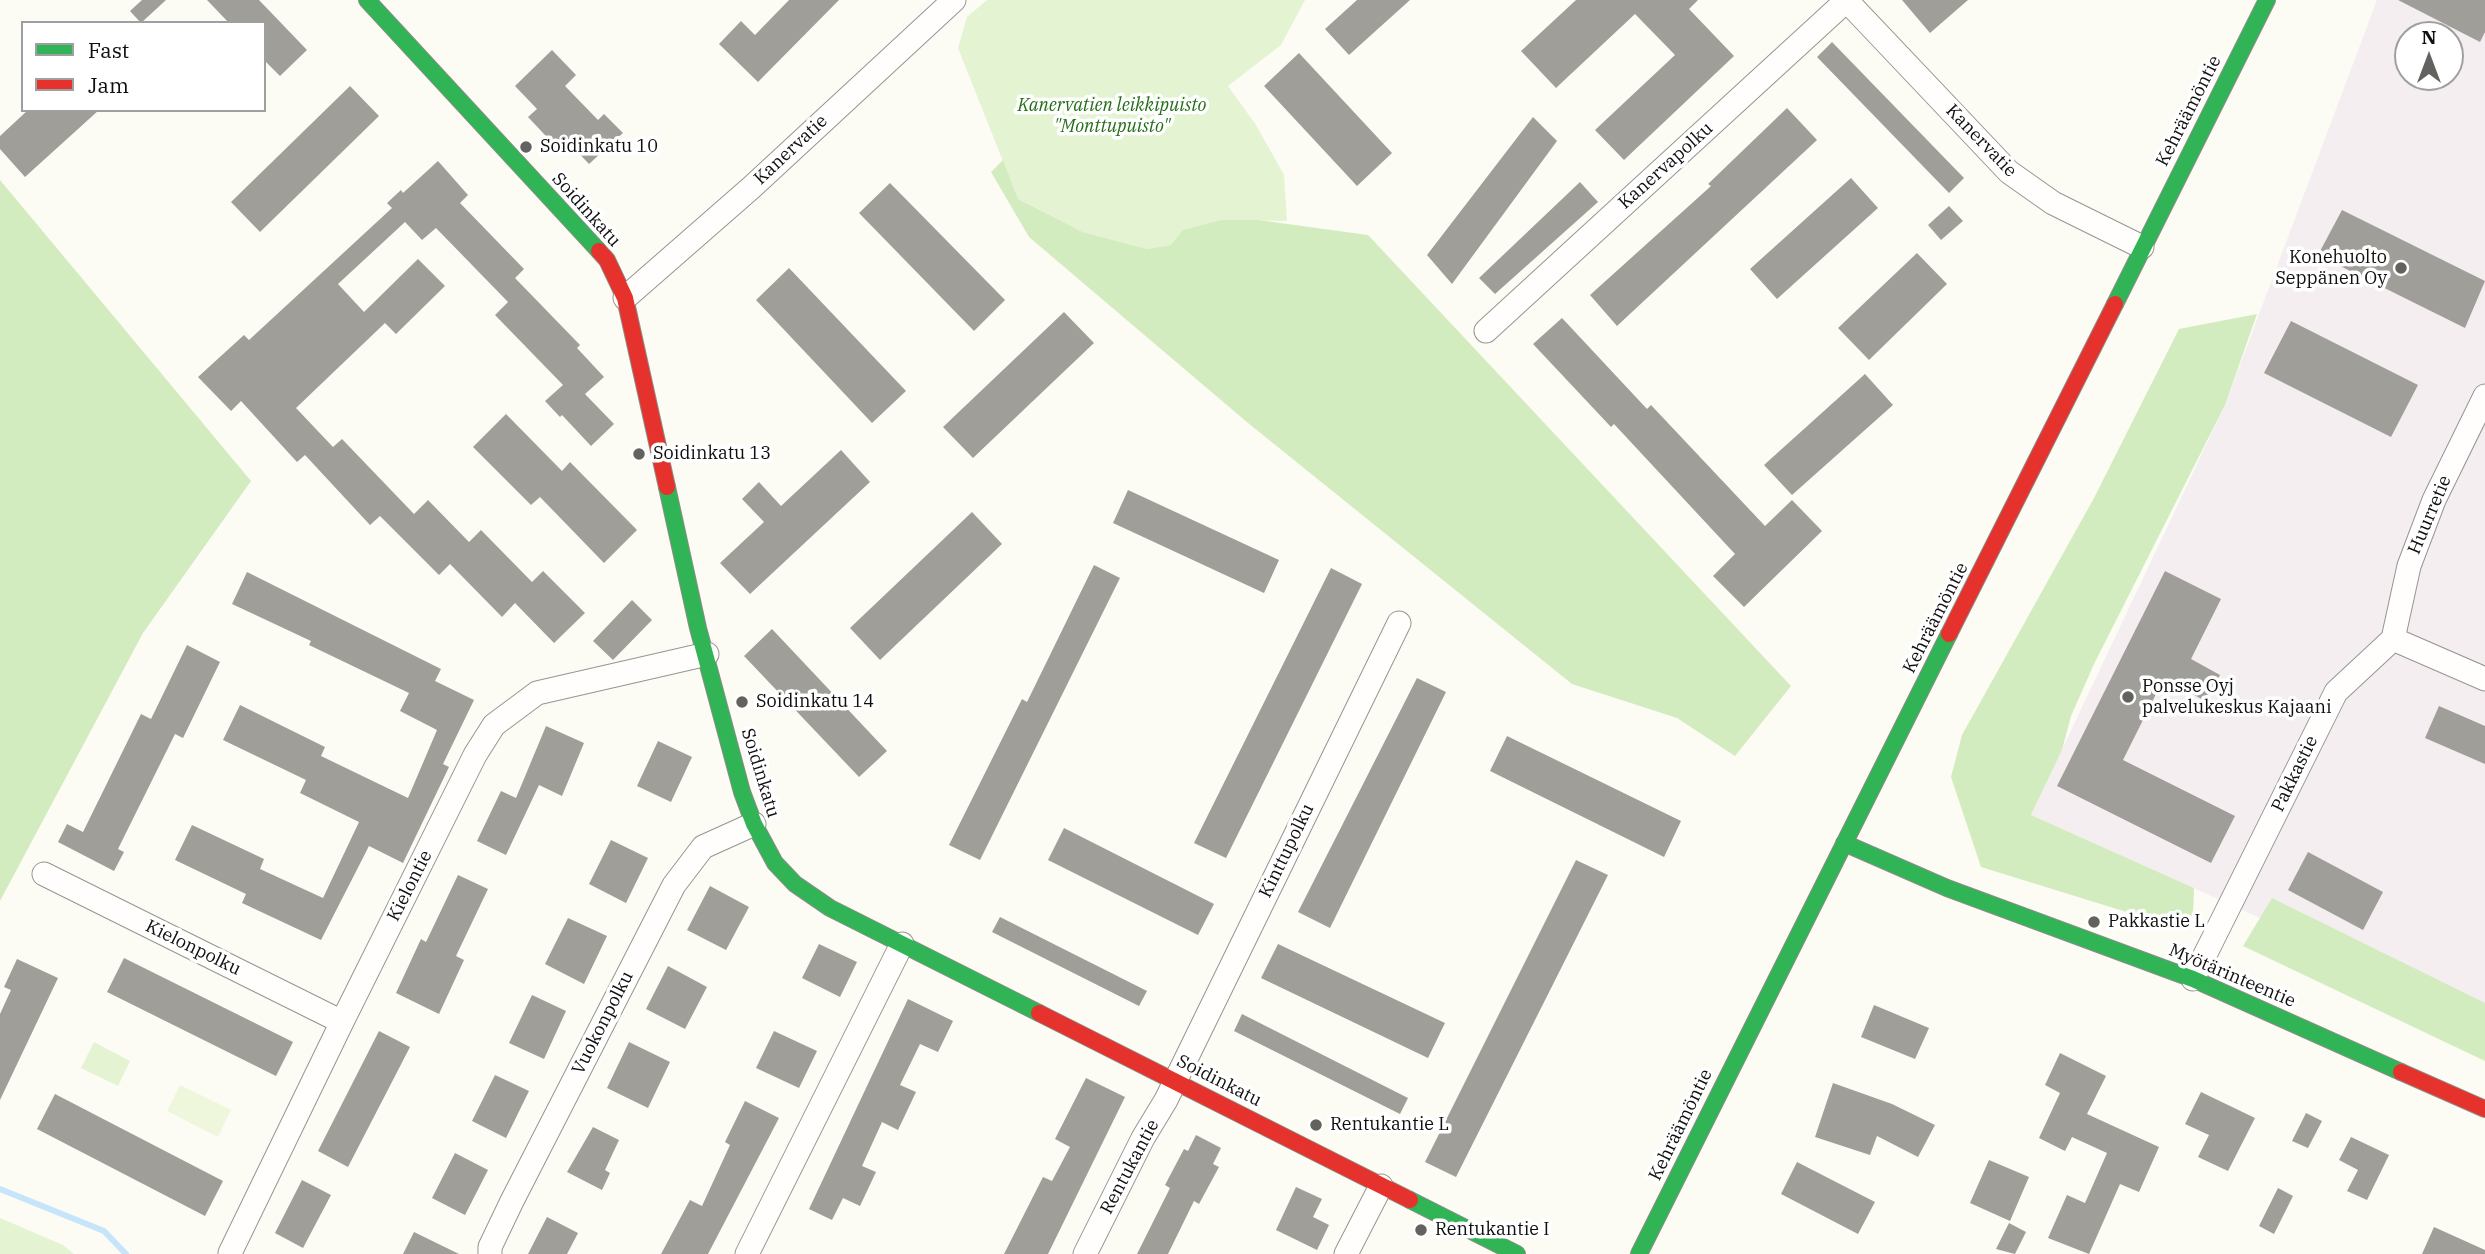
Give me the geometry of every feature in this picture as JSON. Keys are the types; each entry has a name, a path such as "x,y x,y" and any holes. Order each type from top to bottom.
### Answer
{"street":[{"name":"Soidinkatu","path":"367,0 607,260 625,298 658,453 707,654 754,824 775,863 794,884 830,908 1517,1254"},
{"name":"Kanervatie","path":"625,298 752,187 954,0"},
{"name":"Kanervatie","path":"1846,0 2009,172 2053,203 2142,247"},
{"name":"Kanervapolku","path":"1486,331 1846,0"},
{"name":"Kehräämöntie","path":"1639,1254 2267,0"},
{"name":"Huurretie","path":"2393,639 2409,566 2434,500 2485,396"},
{"name":"Kinttupolku","path":"1174,1080 1399,623"},
{"path":"2393,639 2485,680"},
{"name":"Pakkastie","path":"2193,979 2336,692 2393,639"},
{"name":"Kielontie","path":"230,1253 475,755 494,725 537,693 707,654"},
{"name":"Vuokonpolku","path":"490,1254 489,1247 674,885 703,847 754,824"},
{"name":"Myötärinteentie","path":"1844,843 1947,888 2193,979 2485,1109"},
{"name":"Kielonpolku","path":"44,874 342,1022"},
{"path":"747,1254 902,944"},
{"name":"Rentukantie","path":"1085,1254 1174,1080"},
{"path":"1346,1254 1381,1186"}],"shaded area":[{"path":"2377,0 2485,0 2485,1019 2031,815 2225,405"}],"green space":[{"name":"Kanervatien leikkipuisto \"Monttupuisto\"","path":"987,0 1305,0 1281,45 1228,86 1256,125 1284,175 1287,221 1221,220 1171,245 1147,249 1083,232 1018,199 958,48 967,17"},
{"path":"1003,160 1018,199 1083,232 1147,249 1171,245 1183,230 1221,220 1258,220 1368,235 1791,686 1735,756 1677,718 1572,684 1248,423 1029,237 991,172"},
{"path":"0,180 251,481 143,633 0,901"},
{"path":"2257,314 2225,405 2094,664 2071,716 2062,750 2031,815 2194,888 2193,916 2159,922 1981,867 1951,777 1962,735 2094,498 2179,329"},
{"path":"2272,898 2485,1003 2485,1061 2243,946"},
{"path":"94,1042 130,1061 118,1086 81,1068"},
{"path":"180,1085 231,1110 218,1137 167,1111"},
{"path":"0,1218 63,1245 74,1254 0,1254"}],"building":[{"path":"142,0 166,0 143,21 139,21 130,11"},
{"path":"207,0 259,0 307,50 280,76 266,62 266,21 227,21"},
{"path":"789,0 839,0 758,82 719,44 741,21 755,35"},
{"path":"1357,0 1410,0 1349,55 1325,29"},
{"path":"1576,0 1698,0 1689,9 1734,56 1624,160 1595,130 1675,55 1635,14 1556,88 1521,51"},
{"path":"1902,0 1968,0 1930,33"},
{"path":"2398,0 2485,0 2485,32 2480,42 2464,34 2464,21 2439,21"},
{"path":"1832,42 1964,178 1949,193 1817,57"},
{"path":"552,50 576,75 565,86 598,120 604,114 623,133 589,164 569,143 560,151 528,117 537,109 515,86"},
{"path":"1299,53 1392,153 1357,186 1264,86"},
{"path":"350,86 379,116 260,232 231,202"},
{"path":"1787,108 1817,140 1617,326 1590,295 1711,186 1708,184"},
{"path":"26,112 97,112 25,177 0,149 0,136"},
{"path":"1533,117 1557,141 1452,284 1427,255"},
{"path":"438,161 468,195 460,203 524,269 515,278 580,345 577,348 604,377 585,394 614,424 591,446 562,415 560,417 545,401 563,385 495,315 508,302 436,228 422,240 405,222 338,284 364,312 418,259 445,286 396,334 385,323 296,408 333,447 342,439 414,514 428,500 469,542 481,530 532,582 543,571 585,613 554,643 515,603 502,617 450,564 439,575 380,516 370,525 305,455 297,462 241,401 231,411 198,377 244,335 249,340 392,208 387,203 401,190 403,193"},
{"path":"1851,178 1878,208 1777,299 1750,269"},
{"path":"1580,182 1598,202 1495,294 1479,278"},
{"path":"890,183 1005,300 974,331 859,213"},
{"path":"1949,206 1963,221 1941,240 1928,225"},
{"name":"Konehuolto Seppänen Oy","path":"2342,210 2485,281 2465,328 2318,255"},
{"path":"1917,253 1947,284 1869,360 1838,328"},
{"path":"789,268 906,391 872,423 756,300"},
{"path":"1064,312 1094,343 973,458 943,427"},
{"path":"1562,318 1647,409 1651,405 1765,526 1792,500 1822,531 1744,607 1713,576 1735,554 1614,424 1611,427 1533,344"},
{"path":"2291,321 2418,385 2391,437 2264,373"},
{"path":"1865,374 1893,405 1792,495 1764,465"},
{"path":"506,414 562,471 570,462 637,530 604,563 540,497 531,505 473,447"},
{"path":"841,450 870,482 750,594 720,563 764,522 742,499 759,482 781,506"},
{"path":"1128,490 1279,560 1264,593 1113,523"},
{"path":"972,512 1002,544 880,660 850,628"},
{"path":"1094,565 1120,578 980,860 949,845 1022,699 1027,702"},
{"path":"1331,568 1362,584 1226,858 1194,843"},
{"name":"Ponsse Oyj palvelukeskus Kajaani","path":"2165,571 2221,599 2191,659 2220,675 2205,701 2164,678 2123,760 2235,816 2211,863 2057,786"},
{"path":"247,572 441,669 435,681 474,700 443,764 449,767 403,863 369,846 321,940 242,903 246,894 175,860 192,825 264,859 260,869 323,898 359,822 300,793 306,780 223,740 240,705 325,747 321,756 408,798 437,730 400,711 409,693 309,645 311,641 232,604"},
{"path":"632,600 652,620 613,660 593,641"},
{"path":"772,629 887,751 859,777 744,656"},
{"path":"187,645 220,662 183,738 175,734 118,849 124,852 114,871 58,842 67,824 83,832 141,714 151,719"},
{"path":"1417,678 1446,692 1330,928 1298,912"},
{"path":"2439,706 2485,726 2485,764 2425,738"},
{"path":"546,726 584,743 562,796 539,785 506,855 477,841 501,791 516,798"},
{"path":"1507,736 1681,821 1664,857 1490,771"},
{"path":"658,741 692,757 671,802 637,786"},
{"path":"1064,828 1214,904 1198,935 1048,860"},
{"path":"611,840 648,858 626,903 589,884"},
{"path":"2308,852 2383,892 2363,930 2288,890"},
{"path":"1576,860 1608,875 1456,1177 1425,1162"},
{"path":"458,875 488,889 456,956 464,960 439,1014 396,993 421,939 426,942"},
{"path":"710,886 749,907 726,950 687,930"},
{"path":"1000,917 1147,991 1139,1006 992,932"},
{"path":"568,918 607,936 584,984 545,964"},
{"path":"819,944 857,962 840,997 802,978"},
{"path":"1278,944 1445,1023 1428,1058 1261,978"},
{"path":"124,958 293,1042 276,1076 107,992"},
{"path":"17,959 58,978 0,1100 0,1014 11,990 4,987"},
{"path":"668,966 707,987 685,1029 646,1009"},
{"path":"532,995 566,1011 544,1059 509,1043"},
{"path":"908,999 953,1021 938,1052 920,1044 900,1085 916,1092 898,1130 882,1122 862,1166 876,1172 860,1206 843,1198 832,1220 809,1209"},
{"path":"1874,1005 1929,1028 1915,1059 1861,1037"},
{"path":"1242,1014 1408,1098 1400,1114 1234,1031"},
{"path":"379,1031 410,1047 348,1167 318,1151"},
{"path":"774,1031 817,1051 799,1088 756,1068"},
{"path":"629,1042 670,1062 648,1108 607,1088"},
{"path":"2060,1053 2106,1076 2087,1114 2159,1147 2139,1192 2120,1184 2089,1254 2048,1238 2067,1195 2085,1203 2107,1153 2072,1137 2065,1151 2039,1138 2060,1093 2045,1085"},
{"path":"495,1075 529,1091 506,1138 472,1121"},
{"path":"1086,1078 1125,1097 1048,1254 1004,1254 1043,1177 1052,1181 1070,1147 1055,1139"},
{"path":"1833,1083 1892,1104 1935,1125 1918,1157 1877,1136 1870,1155 1815,1137"},
{"path":"2201,1092 2255,1118 2228,1171 2198,1157 2209,1135 2185,1124"},
{"path":"55,1094 223,1181 205,1216 37,1129"},
{"path":"745,1101 779,1118 708,1254 661,1254 690,1200 702,1206 730,1145 725,1142"},
{"path":"2306,1113 2322,1121 2308,1148 2292,1141"},
{"path":"593,1127 619,1140 605,1170 610,1173 602,1190 567,1172"},
{"path":"1196,1135 1221,1148 1213,1164 1219,1167 1199,1204 1194,1201 1168,1254 1137,1254 1170,1188 1165,1185 1184,1149 1188,1151"},
{"path":"2351,1137 2389,1155 2367,1200 2347,1191 2358,1170 2339,1160"},
{"path":"455,1153 488,1170 465,1215 432,1198"},
{"path":"1989,1160 2029,1177 2010,1221 1970,1203"},
{"path":"1797,1162 1875,1202 1858,1234 1781,1194"},
{"path":"302,1180 331,1195 303,1248 275,1233"},
{"path":"1296,1187 1322,1199 1313,1217 1329,1225 1317,1250 1276,1230"},
{"path":"2278,1188 2293,1196 2274,1234 2259,1226"},
{"path":"547,1217 578,1233 567,1254 528,1254"},
{"path":"2009,1223 2026,1232 2015,1254 1996,1249"},
{"path":"2434,1227 2485,1250 2485,1254 2422,1254"},
{"path":"414,1232 459,1254 403,1254"}],"waterway":[{"path":"0,1189 104,1231 126,1254"}],"traffic: fast":[{"path":"367,0 599,251"},
{"path":"2115,304 2267,0"},
{"path":"667,487 698,628 742,792 754,824 775,863 795,884 830,908 1039,1013"},
{"path":"1639,1254 1949,634"},
{"path":"1844,843 1947,888 2193,979 2401,1072"},
{"path":"1410,1200 1517,1254"}],"traffic: jam":[{"path":"599,251 607,260 625,298 667,487"},
{"path":"1949,634 2115,304"},
{"path":"1039,1013 1410,1200"},
{"path":"2401,1072 2485,1109"}],"place":[{"name":"Soidinkatu 10","path":"526,147"},
{"name":"Konehuolto Seppänen Oy","path":"2401,268"},
{"name":"Soidinkatu 13","path":"639,454"},
{"name":"Ponsse Oyj palvelukeskus Kajaani","path":"2128,697"},
{"name":"Soidinkatu 14","path":"742,702"},
{"name":"Pakkastie L","path":"2094,922"},
{"name":"Rentukantie L","path":"1316,1125"},
{"name":"Rentukantie I","path":"1421,1230"}]}
